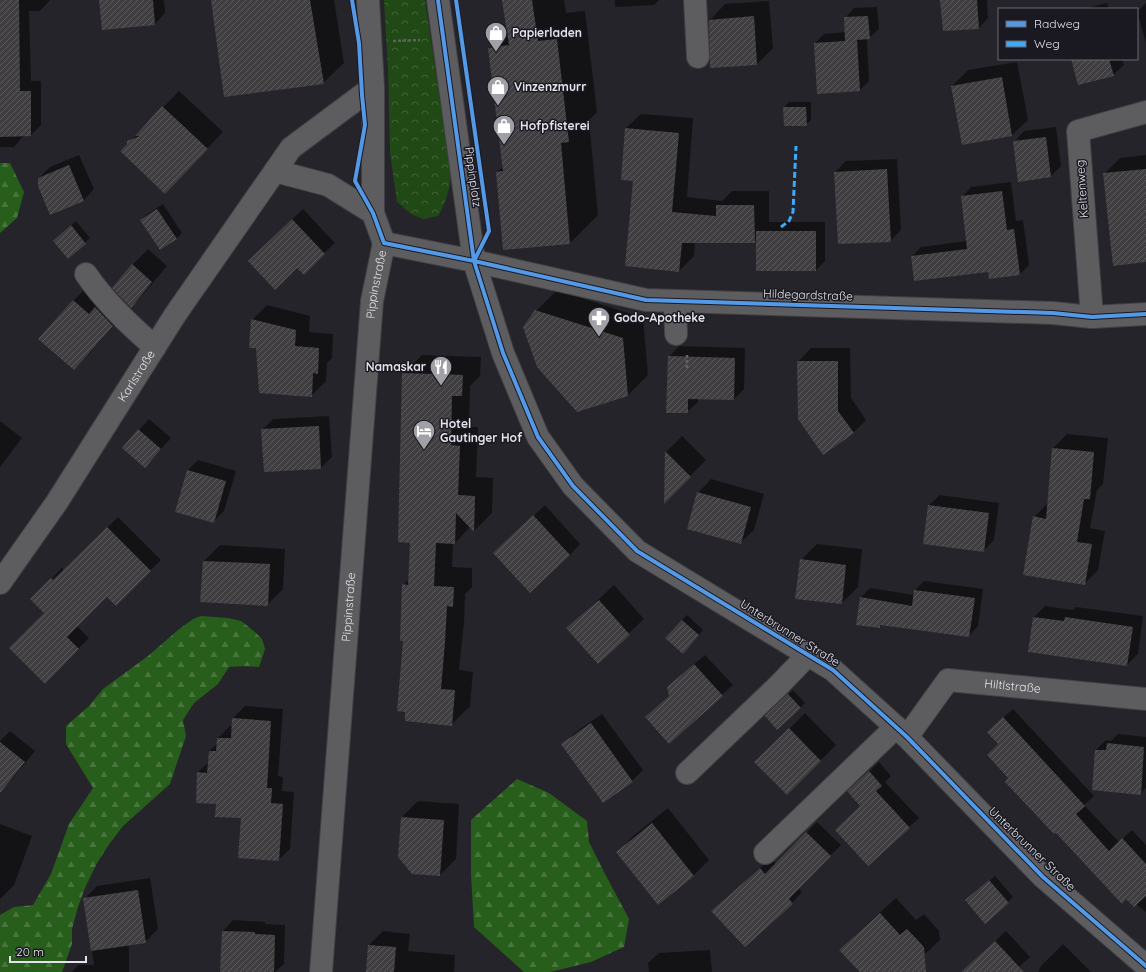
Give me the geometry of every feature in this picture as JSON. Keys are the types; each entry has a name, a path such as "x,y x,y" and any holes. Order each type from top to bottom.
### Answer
{"street":[{"path":"368,0 373,87 373,213 384,243 474,261"},
{"name":"Pippinplatz","path":"438,0 474,261 503,354"},
{"path":"695,0 698,58"},
{"name":"Karlstraße","path":"0,583 57,502 175,315 291,148 373,87"},
{"name":"Keltenweg","path":"1092,317 1078,131 1146,112"},
{"path":"275,171 328,185 373,213"},
{"name":"Pippinstraße","path":"321,972 372,301 384,243"},
{"name":"Hildegardstraße","path":"474,261 646,300 1045,313 1092,317 1146,314"},
{"path":"86,274 112,307 131,327 155,347"},
{"path":"675,301 676,334"},
{"name":"Unterbrunner Straße","path":"503,354 538,437 573,486 637,551 834,670 901,732 1043,877 1146,966"},
{"path":"687,773 778,686 808,655"},
{"name":"Hiltlstraße","path":"901,732 948,680 1146,699"},
{"path":"765,853 901,732"}],"path":[{"path":"370,42 443,39"}],"green space":[{"path":"384,0 425,0 451,176 447,197 438,216 423,219 411,214 397,202 390,153 388,68"},
{"path":"0,163 10,163 24,192 17,218 0,233"},
{"path":"201,616 228,618 241,621 255,632 262,639 265,649 259,667 229,667 218,684 194,703 183,720 186,736 170,784 123,826 97,863 78,907 72,929 72,944 62,972 0,972 0,915 14,907 33,905 51,874 69,824 93,788 66,744 66,726 89,706 103,689 148,656 178,630 193,619"},
{"path":"517,779 549,793 587,821 589,842 629,919 624,947 591,962 550,972 524,972 474,927 471,875 471,820"}],"building":[{"path":"0,0 19,0 20,91 31,91 31,136 0,137"},
{"path":"99,0 153,0 155,25 102,30"},
{"path":"211,0 310,0 324,84 224,97"},
{"path":"502,0 532,0 538,41 557,39 569,142 561,143 570,244 503,250 496,172 503,171 488,48 509,45"},
{"path":"940,0 977,0 979,29 943,31"},
{"path":"754,16 757,65 710,68 709,20"},
{"path":"868,16 870,39 856,40 860,91 817,94 814,43 845,41 844,17"},
{"path":"1071,60 1109,60 1114,76 1078,85"},
{"path":"1002,77 1012,136 962,145 951,86"},
{"path":"162,106 208,149 165,194 120,151 127,144 127,141 140,136 135,136"},
{"path":"783,107 806,107 807,126 784,126"},
{"path":"625,128 679,133 672,212 716,216 716,205 754,205 755,243 682,243 679,272 625,266 633,181 621,180"},
{"path":"1046,137 1051,177 1018,182 1013,141"},
{"path":"69,165 84,201 50,215 38,186 38,178"},
{"path":"887,169 891,242 838,244 834,172"},
{"path":"1146,169 1146,262 1113,266 1103,173"},
{"path":"1002,191 1007,230 1014,229 1020,275 989,279 988,272 914,281 911,256 967,249 961,196"},
{"path":"157,209 177,239 160,250 140,220"},
{"path":"292,219 325,254 304,275 297,268 275,290 248,261"},
{"path":"71,225 86,244 68,259 53,241"},
{"path":"756,231 816,231 816,271 756,271"},
{"path":"132,264 152,282 131,308 112,288"},
{"path":"73,300 89,314 95,307 113,326 74,370 38,339"},
{"path":"535,310 623,338 628,396 577,412 537,367 523,327"},
{"path":"251,319 296,330 295,346 319,348 318,374 313,373 312,397 259,393 256,348 249,348"},
{"path":"668,356 735,358 734,400 688,399 688,413 666,413"},
{"path":"797,361 838,361 838,411 854,433 823,455 798,419"},
{"path":"402,373 463,375 462,396 452,396 451,445 460,446 458,495 475,496 474,532 456,513 455,544 436,543 434,586 454,587 453,607 447,606 441,689 455,690 452,726 405,721 405,712 397,711 403,641 400,641 402,584 408,585 410,543 398,542"},
{"path":"319,426 321,469 264,472 261,429"},
{"path":"138,429 161,449 145,468 122,448"},
{"path":"1052,448 1094,452 1090,499 1084,499 1077,542 1092,544 1085,585 1023,575 1033,516 1046,519"},
{"path":"665,451 691,477 664,504"},
{"path":"187,470 226,481 214,523 175,512"},
{"path":"697,492 751,507 741,544 687,529"},
{"path":"928,505 989,513 984,552 923,544"},
{"path":"533,515 570,555 530,593 493,553"},
{"path":"107,527 151,571 116,606 107,597 67,637 79,649 45,684 9,648 44,613 30,599 51,578 53,580"},
{"path":"800,559 846,565 842,604 795,599"},
{"path":"203,561 270,564 268,606 200,602"},
{"path":"914,590 975,598 969,637 880,625 880,628 856,625 860,597 912,606"},
{"path":"599,600 630,635 598,664 566,628"},
{"path":"1033,617 1064,621 1065,617 1133,627 1127,666 1028,652"},
{"path":"682,620 699,635 683,654 665,638"},
{"path":"694,664 723,696 669,744 645,717 669,696 667,687"},
{"path":"788,694 801,708 777,730 765,716"},
{"path":"1003,717 1085,806 1076,814 1109,851 1122,838 1146,864 1146,896 1134,907 1126,899 1122,904 1056,833 1054,834 1005,782 1008,778 987,755 998,744 987,732"},
{"path":"232,718 271,721 267,788 272,788 271,803 283,804 279,861 238,858 241,818 215,817 216,804 196,803 197,772 207,773 209,751 216,751 217,738 231,738"},
{"path":"591,723 633,782 603,803 561,744"},
{"path":"789,728 821,761 787,795 754,762"},
{"path":"0,742 25,762 0,793"},
{"path":"1107,743 1144,747 1141,795 1092,790 1095,750 1106,750"},
{"path":"869,771 882,786 876,791 910,828 868,866 835,830 860,806 847,791"},
{"path":"401,817 444,820 440,876 412,874 398,857"},
{"path":"652,823 694,876 658,905 616,852"},
{"path":"806,832 831,856 789,899 793,904 745,947 711,911 760,868 765,874"},
{"path":"989,880 1009,903 985,924 965,900"},
{"path":"138,890 146,943 91,951 83,898"},
{"path":"880,913 900,935 907,929 924,947 926,972 860,972 839,950"},
{"path":"222,931 255,932 255,934 275,935 274,972 220,972"},
{"path":"995,941 1024,972 961,972"},
{"path":"368,945 396,947 394,972 366,972"}],"marked path":[{"path":"781,227 789,221 793,212 796,146"}],"cycle path":[{"path":"352,0 359,43 365,125 355,181 373,213 384,243 474,261 646,300 1053,313 1092,317 1146,314"},
{"path":"438,0 474,261 503,353 538,437 573,486 637,551 833,670 907,737 1043,877 1146,966"},
{"path":"456,0 489,231 474,261"}],"place":[{"name":"Papierladen","path":"496,52"},
{"name":"Vinzenzmurr","path":"498,106"},
{"name":"Hofpfisterei","path":"504,146"},
{"name":"Godo-Apotheke","path":"599,338"},
{"name":"Namaskar","path":"441,386"},
{"name":"Hotel Gautinger Hof","path":"424,450"}]}
